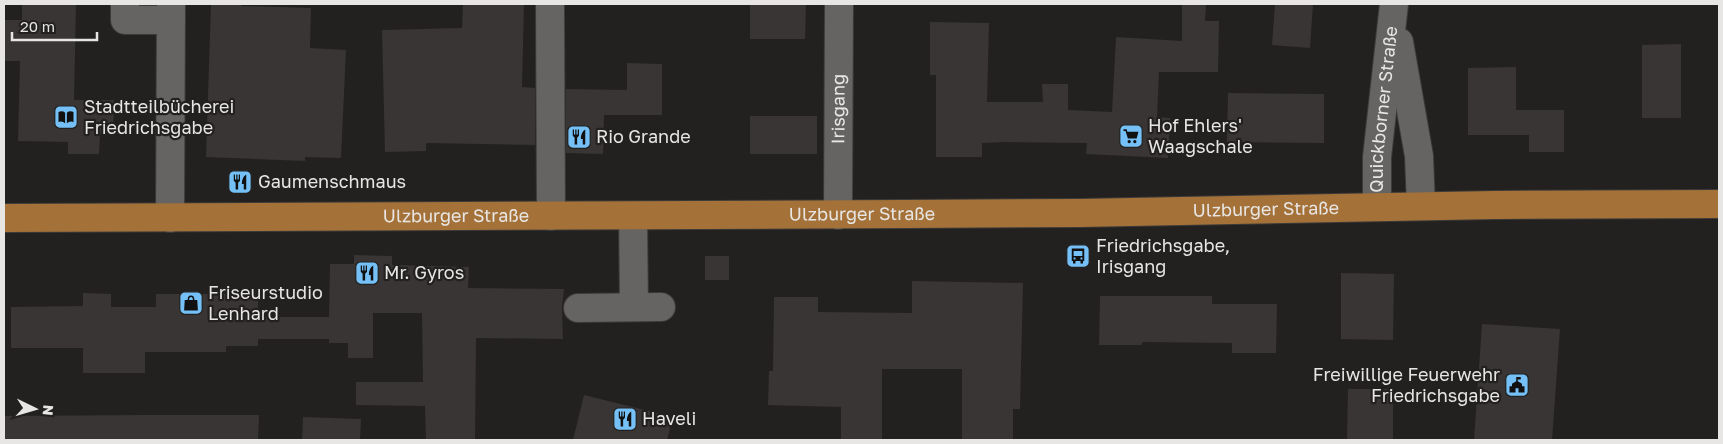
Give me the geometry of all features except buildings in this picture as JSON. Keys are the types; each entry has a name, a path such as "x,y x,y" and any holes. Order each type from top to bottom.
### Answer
{"main road":[{"name":"Ulzburger Straße","path":"4,218 838,215 1080,213 1421,206 1719,204"}],"street":[{"path":"125,4 125,20 171,12 170,218"},
{"path":"550,4 551,216"},
{"name":"Irisgang","path":"838,215 839,4"},
{"name":"Quickborner Straße","path":"1394,9 1419,156 1421,206"},
{"name":"Quickborner Straße","path":"1377,207 1378,151 1394,9"},
{"path":"633,216 634,307"},
{"path":"578,308 661,307"}],"place":[{"name":"Stadtteilbücherei Friedrichsgabe","path":"66,117"},
{"name":"Hof Ehlers' Waagschale","path":"1131,136"},
{"name":"Rio Grande","path":"579,137"},
{"name":"Gaumenschmaus","path":"240,182"},
{"name":"Friedrichsgabe, Irisgang","path":"1078,256"},
{"name":"Mr. Gyros","path":"367,273"},
{"name":"Friseurstudio Lenhard","path":"191,303"},
{"name":"Freiwillige Feuerwehr Friedrichsgabe","path":"1517,385"},
{"name":"Haveli","path":"625,419"}]}
